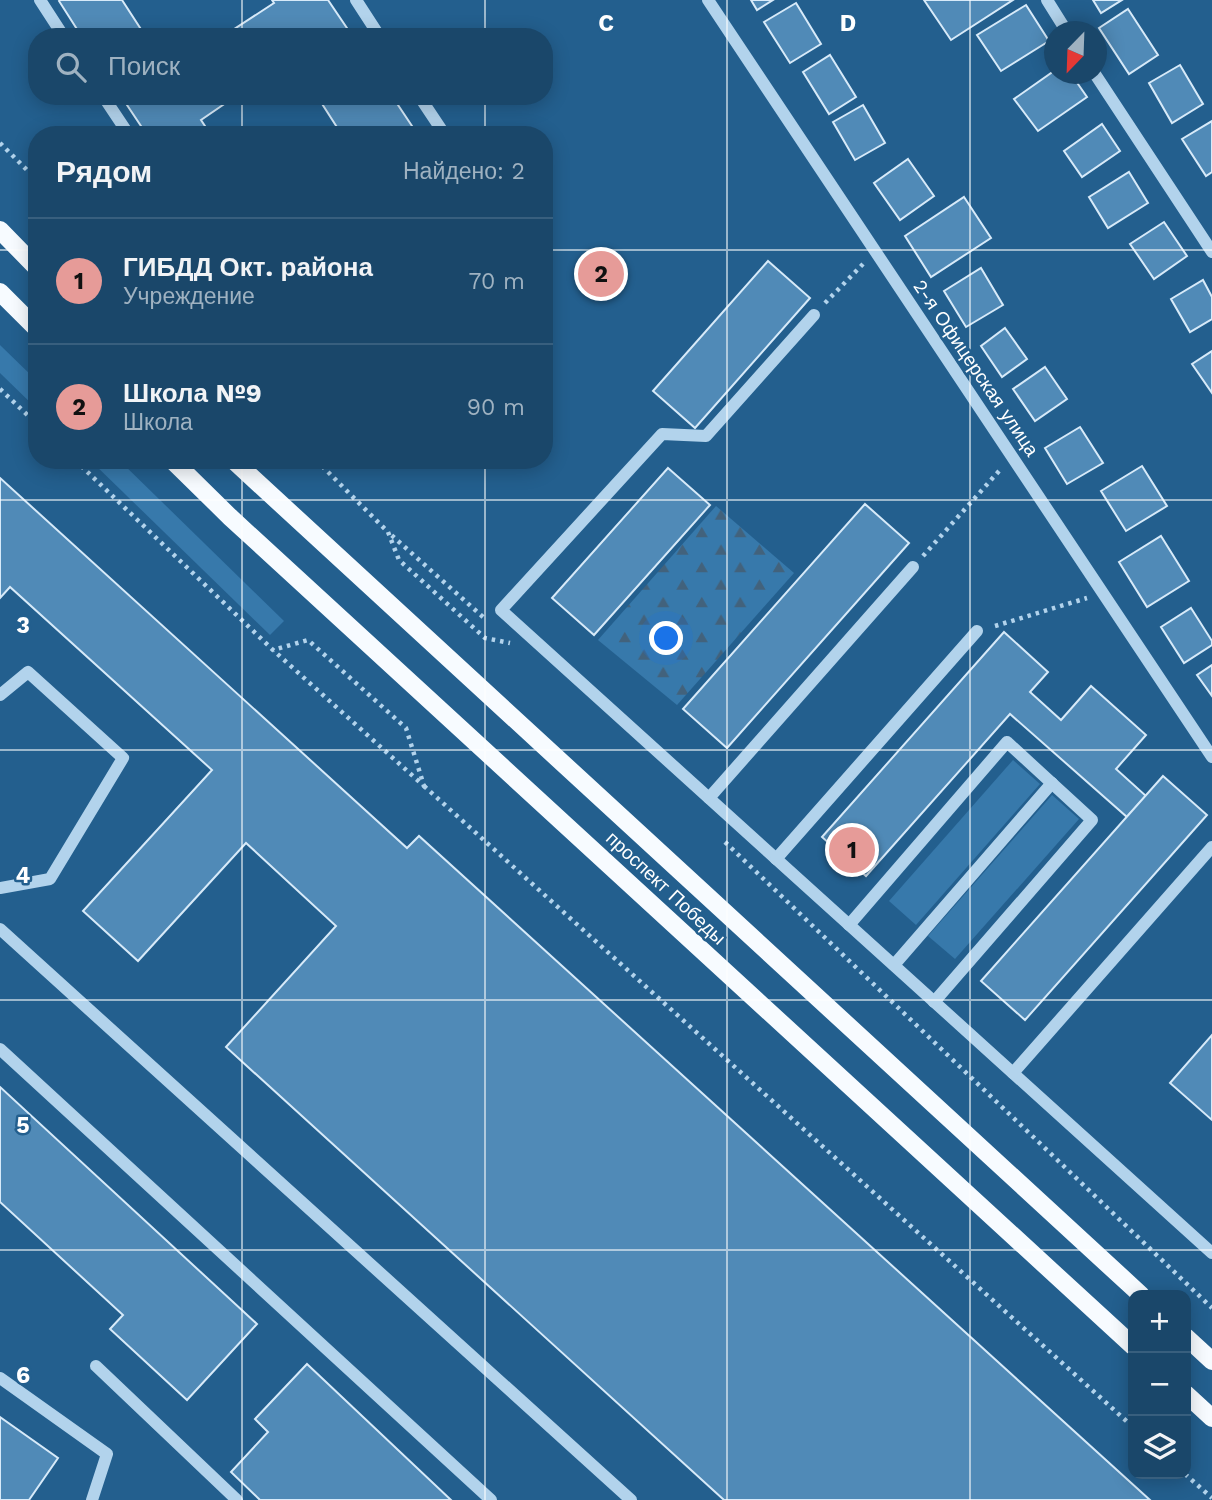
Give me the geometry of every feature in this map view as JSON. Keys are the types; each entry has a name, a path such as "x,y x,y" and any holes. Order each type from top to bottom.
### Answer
{"main road":[{"path":"0,230 28,259"},
{"path":"0,292 28,320"},
{"name":"проспект Победы","path":"181,469 1128,1341"},
{"name":"проспект Победы","path":"243,469 1136,1290"},
{"path":"1191,1342 1212,1361"},
{"path":"1191,1399 1212,1418"}],"street":[{"path":"40,0 58,28"},
{"path":"356,0 374,28"},
{"name":"2-я Офицерская улица","path":"708,0 1212,757"},
{"path":"1046,0 1060,21"},
{"path":"1102,84 1212,252"},
{"path":"109,105 123,126"},
{"path":"425,105 439,126"},
{"path":"814,315 706,436 662,434 501,610 1212,1253"},
{"path":"709,798 913,567"},
{"path":"776,859 977,631"},
{"path":"0,695 28,672 124,758 50,879 0,888"},
{"path":"849,925 1007,742 1093,820 934,1002"},
{"path":"894,965 1052,783"},
{"path":"1013,1073 1212,847"},
{"path":"0,929 631,1500"},
{"path":"0,1049 491,1500"},
{"path":"96,1366 237,1500"},
{"path":"0,1378 107,1454 92,1500"}],"path":[{"path":"0,143 28,171"},
{"path":"814,315 875,251"},
{"path":"0,389 28,415"},
{"path":"913,567 1012,456"},
{"path":"84,469 272,650 1128,1422"},
{"path":"325,469 388,532 485,618"},
{"path":"388,532 399,561 485,638 514,644 504,636"},
{"path":"977,631 1103,593"},
{"path":"272,650 309,640 406,728 424,786"},
{"path":"717,834 1212,1308"},
{"path":"1191,1479 1212,1498"}],"green space":[{"path":"0,345 28,372 28,400 0,373"},
{"path":"99,469 128,469 284,621 270,635"},
{"path":"716,506 794,573 677,705 598,640"},
{"path":"1013,760 1040,784 916,925 889,901"},
{"path":"1052,795 1079,819 955,959 928,936"}],"building":[{"path":"122,0 140,28 76,28 59,1"},
{"path":"272,0 328,0 347,28 236,28 274,3"},
{"path":"751,0 773,0 757,10"},
{"path":"924,0 1013,0 951,40"},
{"path":"1093,0 1122,0 1101,13"},
{"path":"796,3 821,44 790,63 764,22"},
{"path":"1026,5 1044,33 1044,44 1001,71 977,35"},
{"path":"1128,9 1158,55 1129,74 1107,40 1107,23"},
{"path":"830,55 856,97 829,114 803,72"},
{"path":"1180,65 1203,104 1172,123 1149,83"},
{"path":"1044,78 1044,84 1078,84 1087,97 1038,131 1014,99"},
{"path":"127,105 223,105 201,120 205,126 141,126"},
{"path":"323,105 398,105 412,126 336,126"},
{"path":"863,105 885,143 855,160 833,122"},
{"path":"1212,121 1212,172 1206,176 1182,139"},
{"path":"1102,124 1120,151 1082,177 1064,151"},
{"path":"908,159 934,196 900,220 874,183"},
{"path":"1129,172 1148,203 1108,228 1089,197"},
{"path":"964,197 991,238 931,277 905,236"},
{"path":"1164,222 1187,256 1154,279 1130,244"},
{"path":"768,261 810,298 695,428 653,391"},
{"path":"981,268 1003,305 966,327 944,291"},
{"path":"1203,280 1212,297 1212,319 1190,332 1171,299"},
{"path":"1005,328 1027,359 1002,377 981,346"},
{"path":"1212,351 1212,393 1192,364"},
{"path":"1045,367 1067,399 1035,421 1013,389"},
{"path":"1080,427 1103,463 1067,484 1045,448"},
{"path":"1142,466 1167,506 1126,531 1101,491"},
{"path":"668,468 710,505 594,635 552,598"},
{"path":"0,478 407,848 419,836 1150,1500 724,1500 226,1047 336,926 246,843 138,961 83,911 212,770 10,587 0,598"},
{"path":"865,504 909,543 727,748 683,709"},
{"path":"1161,536 1189,581 1147,607 1119,562"},
{"path":"1191,608 1212,645 1184,663 1161,627"},
{"path":"1004,632 1048,672 1030,692 1061,720 1091,686 1146,735 1116,769 1146,796 1127,817 1010,714 866,876 822,837"},
{"path":"1212,665 1212,696 1197,675"},
{"path":"1163,776 1207,815 1025,1020 981,981"},
{"path":"1212,1035 1212,1120 1170,1083"},
{"path":"0,1087 257,1324 187,1400 110,1329 123,1315 0,1202"},
{"path":"307,1364 451,1500 260,1500 231,1472 268,1432 255,1419"},
{"path":"0,1417 58,1458 29,1500 0,1500"}],"place":[{"name":"Школа №9","path":"601,274"},
{"name":"ГИБДД Окт. района","path":"852,850"}]}
